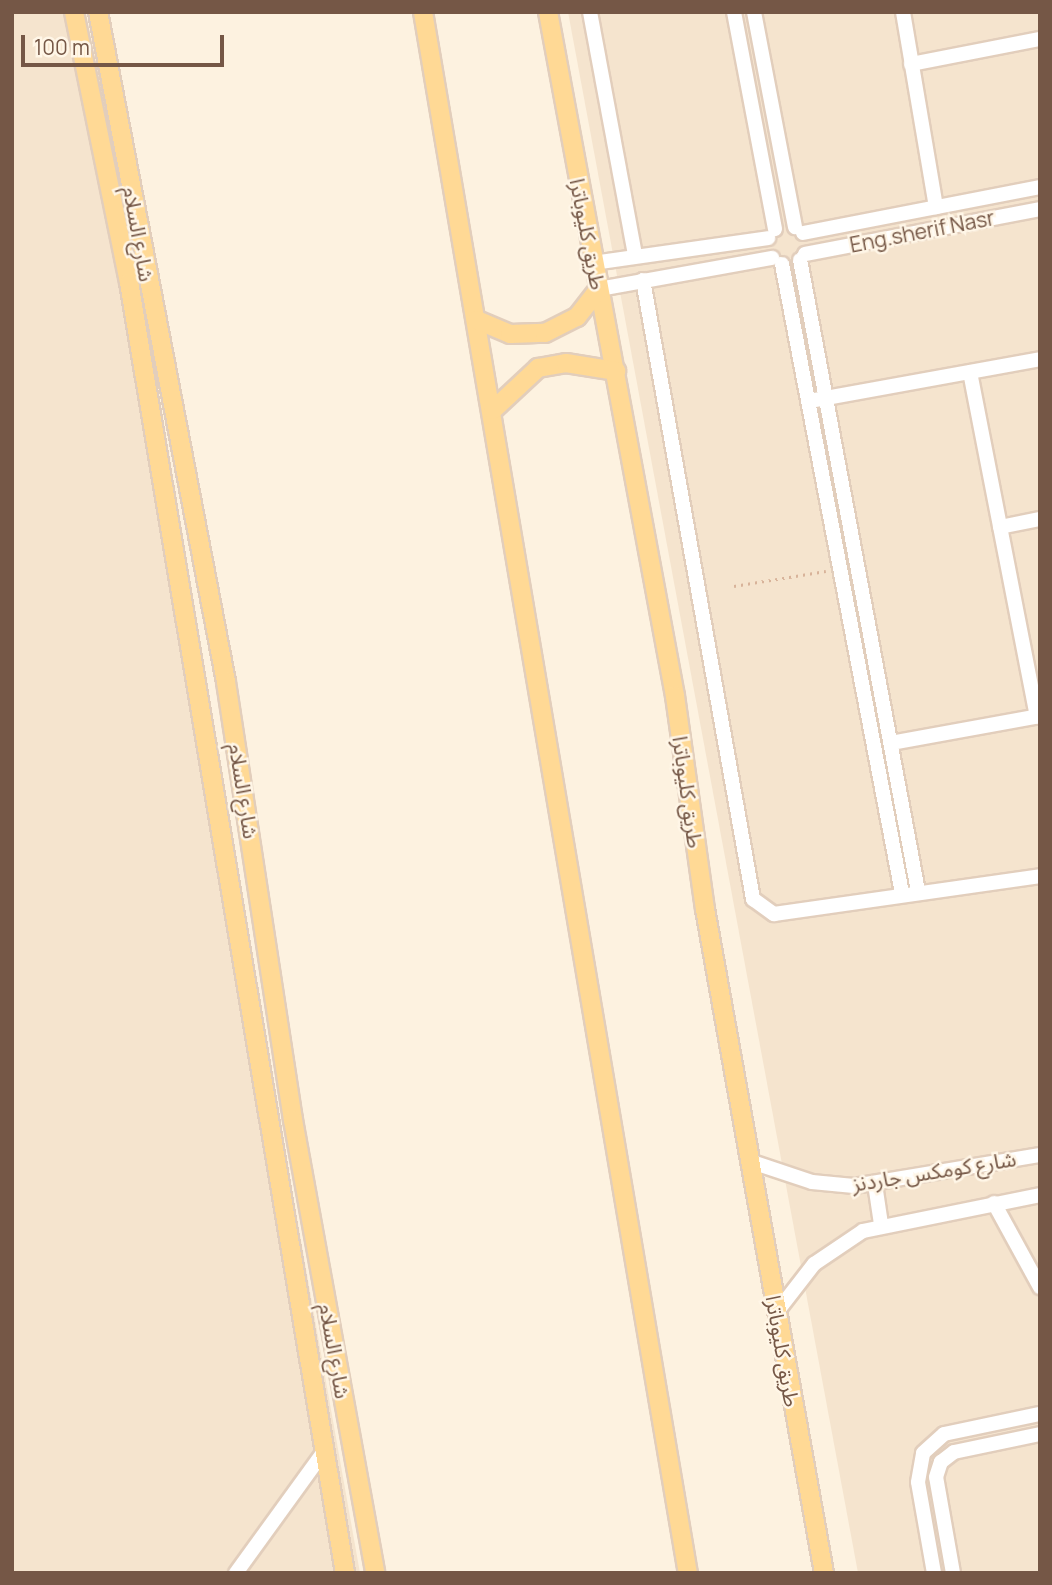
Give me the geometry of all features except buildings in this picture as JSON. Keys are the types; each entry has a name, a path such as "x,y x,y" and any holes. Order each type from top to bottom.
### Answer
{"main road":[{"name":"شارع السلام","path":"74,12 131,296 272,1123 322,1454 345,1573"},
{"name":"شارع السلام","path":"99,12 226,682 293,1120 375,1573"},
{"path":"423,12 493,410 563,859 688,1573"},
{"name":"طريق كليوباترا","path":"548,12 593,263 616,371 748,1161 824,1573"},
{"path":"477,320 510,334 545,333 577,317 599,289"},
{"path":"493,410 538,368 566,363 616,371"},
{"path":"272,1123 293,1120"}],"street":[{"path":"590,12 635,255"},
{"path":"734,12 777,261 807,401 902,893"},
{"path":"902,12 936,207"},
{"path":"737,27 755,18 799,230 825,398 918,891"},
{"path":"911,64 1040,39"},
{"path":"593,263 635,255 681,251 1040,187"},
{"name":"Eng.sherif Nasr","path":"599,289 685,271 802,257 1040,209"},
{"path":"681,251 685,271"},
{"path":"643,280 750,894 774,914 902,893 1040,876"},
{"path":"807,401 1040,359"},
{"path":"891,743 1039,716 970,372"},
{"path":"1000,527 1040,519"},
{"path":"877,764 895,762"},
{"name":"شارع كومكس جاردنز","path":"748,1161 812,1182 875,1184 1040,1155"},
{"path":"875,1184 881,1223"},
{"name":"شارع كومكس جاردنز","path":"776,1313 829,1251 881,1223 1040,1195"},
{"path":"994,1203 1040,1287"},
{"path":"934,1573 918,1482 923,1453 944,1434 1040,1414"},
{"path":"953,1573 936,1477 940,1462 954,1452 1040,1434"},
{"path":"236,1573 322,1454"}],"path":[{"path":"734,586 840,569"}],"shaded area":[{"path":"12,12 83,12 360,1573 12,1573"},
{"path":"568,12 1040,12 1040,1573 858,1573"}]}
